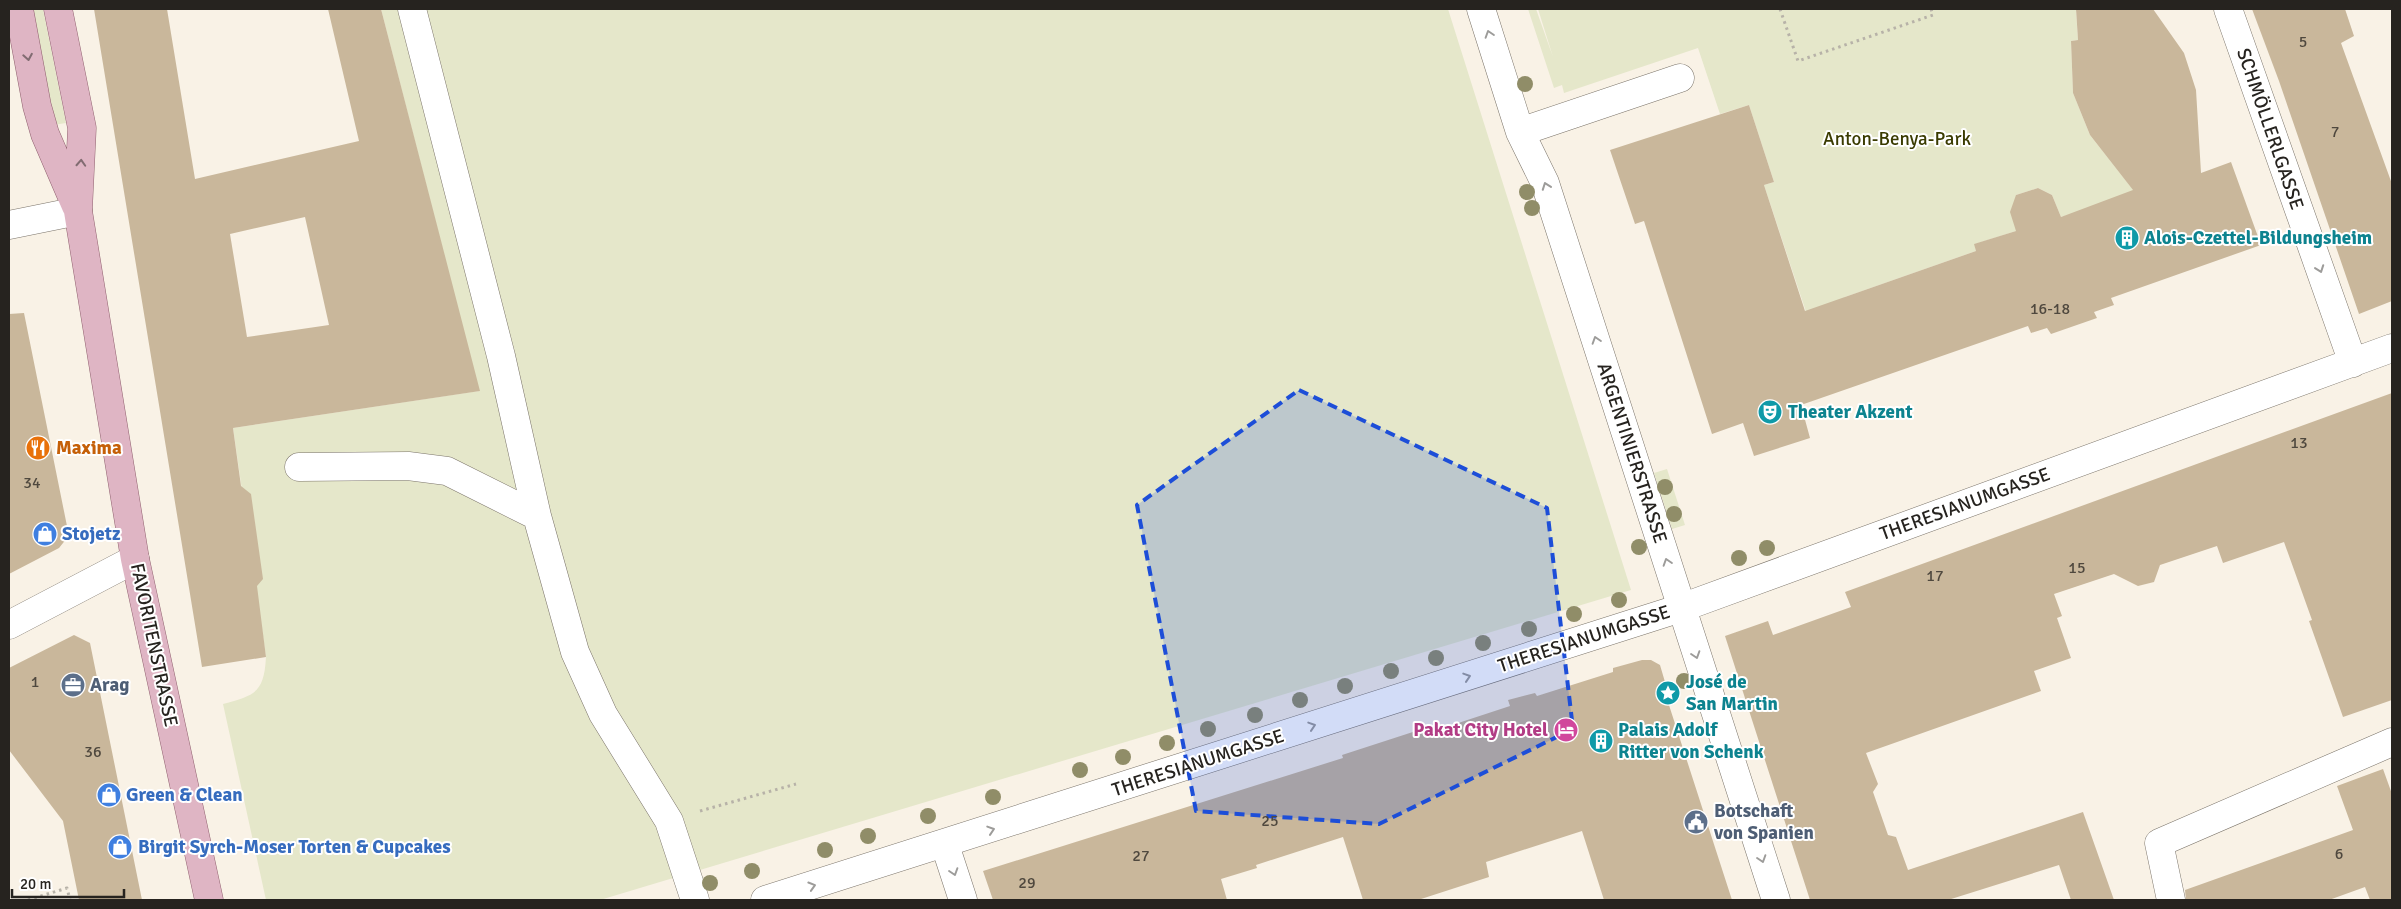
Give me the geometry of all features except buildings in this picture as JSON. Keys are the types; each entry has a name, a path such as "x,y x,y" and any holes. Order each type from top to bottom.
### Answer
{"main road":[{"name":"FAVORITENSTRASSE","path":"19,9 37,106 45,134 78,211"},
{"name":"FAVORITENSTRASSE","path":"58,9 82,128 78,211 135,559 209,900"}],"street":[{"path":"412,9 501,356 537,516 575,652 603,714 669,820 695,900"},
{"name":"ARGENTINIERSTRASSE","path":"1481,9 1520,132 1545,182 1776,900"},
{"name":"SCHMÖLLERLGASSE","path":"2228,9 2353,363"},
{"path":"1520,132 1680,78"},
{"path":"9,225 78,211"},
{"name":"THERESIANUMGASSE","path":"765,900 1681,608 2392,348"},
{"path":"299,467 408,466 447,471 537,516"},
{"path":"9,625 135,559"},
{"path":"2172,900 2159,842 2392,742"},
{"path":"945,844 963,900"}],"path":[{"path":"1780,9 1798,61 1933,15 1931,9"},
{"path":"669,820 796,784"},
{"path":"28,900 67,888 70,900"}],"highlighted area":[{"path":"1299,390 1547,508 1573,729 1379,824 1196,811 1137,505"}],"green space":[{"path":"30,9 43,9 66,123 53,125"},
{"path":"381,9 1448,9 1631,590 600,900 266,900 223,704 243,698 256,691 263,678 266,657 233,428 479,391"},
{"name":"Anton-Benya-Park","path":"1528,9 1536,9 1553,57 1538,9 2082,9 2076,11 2078,40 2071,41 2073,93 2090,135 2138,196 2061,217 2052,195 2038,188 2016,195 2016,231 1975,244 1976,251 1845,297 1811,327 1764,185 1774,182 1749,105 1720,114 1698,48 1564,93 1562,85 1554,88"},
{"path":"1667,469 1685,525 1672,529 1654,473"}],"place":[{"name":"Alois-Czettel-Bildungsheim","path":"2127,238"},
{"name":"Theater Akzent","path":"1770,412"},
{"name":"Maxima","path":"38,448"},
{"name":"Stojetz","path":"45,534"},
{"name":"Arag","path":"73,685"},
{"name":"José de San Martin","path":"1668,693"},
{"name":"Pakat City Hotel","path":"1566,730"},
{"name":"Palais Adolf Ritter von Schenk","path":"1601,741"},
{"name":"Green & Clean","path":"109,795"},
{"name":"Botschaft von Spanien","path":"1696,822"},
{"name":"Birgit Syrch-Moser Torten & Cupcakes","path":"120,847"}]}
